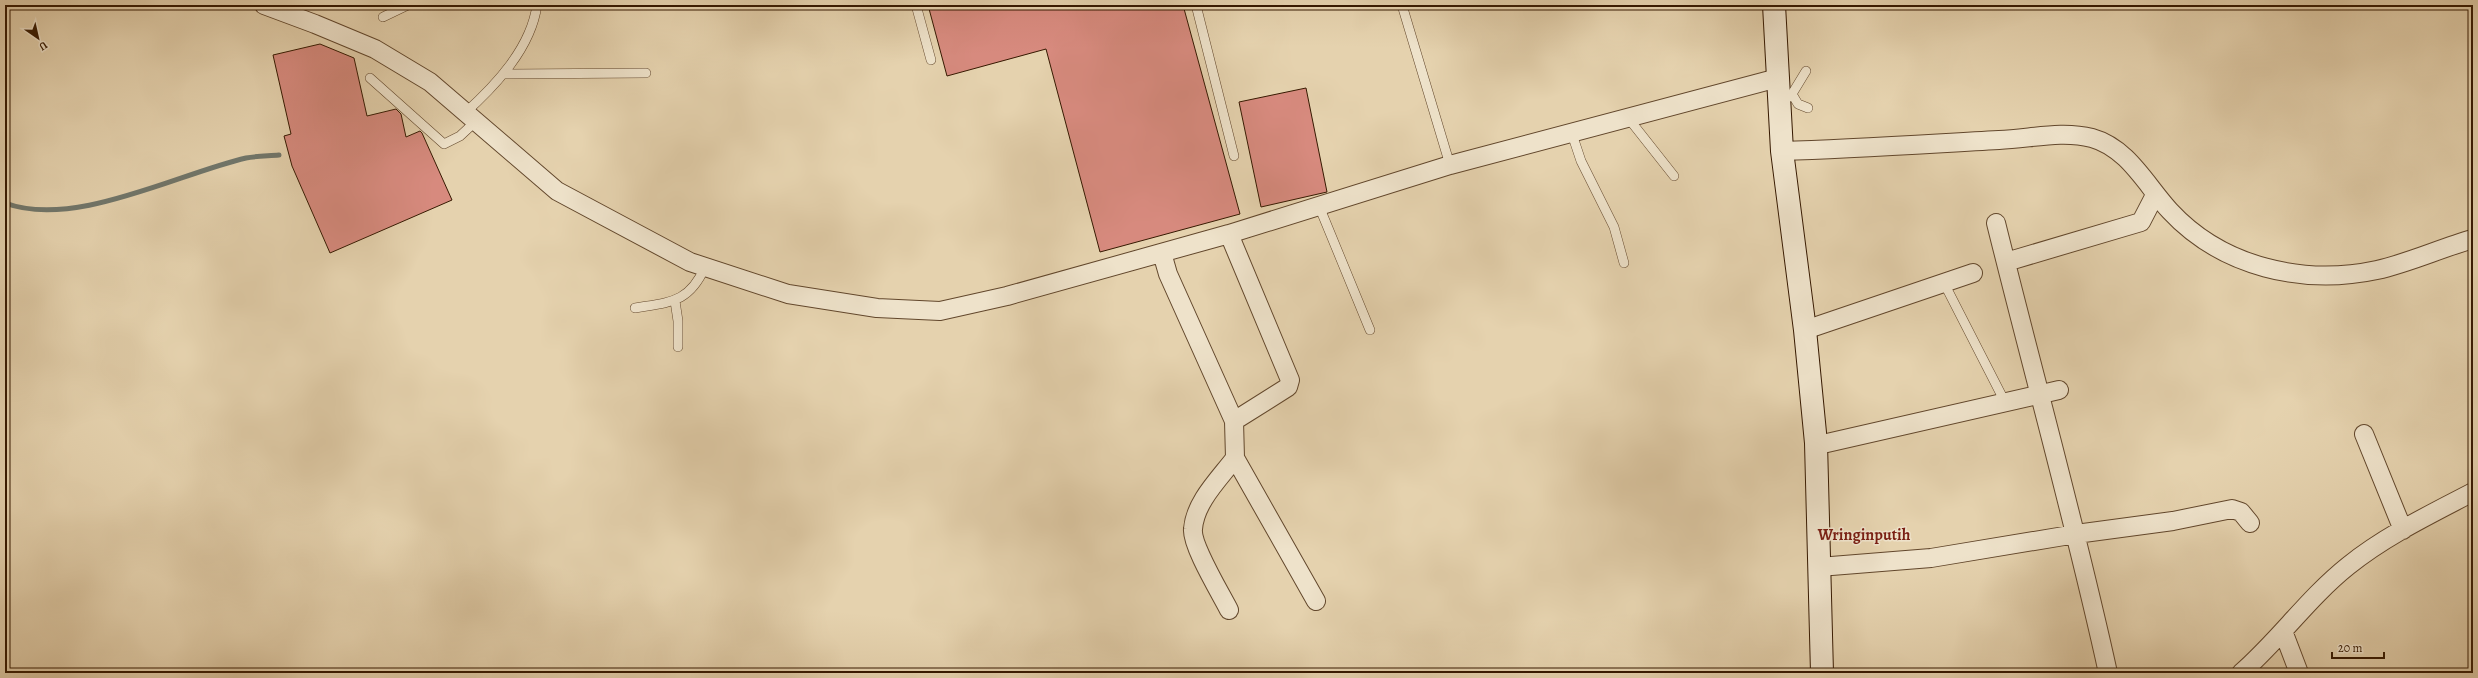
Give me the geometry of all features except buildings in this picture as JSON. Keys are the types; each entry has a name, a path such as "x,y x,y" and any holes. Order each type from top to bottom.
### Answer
{"main road":[{"path":"1774,5 1783,91 1782,151 1805,330 1816,443 1822,673"}],"street":[{"path":"264,5 315,24 374,49 430,82 470,118 557,191 690,262 788,294 878,308 940,311 1007,296 1229,234 1450,165 1629,119 1783,91"},
{"path":"1782,151 2077,135 2109,144 2123,155 2155,195 2171,212 2211,245 2256,266 2291,273 2325,276 2377,270 2473,239"},
{"path":"2006,262 2141,222 2155,195"},
{"path":"1996,222 2039,396 2076,534 2108,673"},
{"path":"1229,234 1290,380 1288,387 1234,422"},
{"path":"1162,252 1168,274 1234,422 1235,458 1316,601"},
{"path":"1805,330 1973,273"},
{"path":"1816,443 1827,443 2006,404 2060,390"},
{"path":"2364,434 2403,530"},
{"path":"1229,610 1198,550 1192,530 1204,499 1235,458"},
{"path":"2241,673 2348,565 2403,530 2473,492"},
{"path":"1819,567 1931,558 2076,534 2173,521 2232,509 2241,512 2250,523"},
{"path":"2283,631 2299,673"}],"lane":[{"path":"383,16 408,5"},
{"path":"370,78 444,144 456,139 524,42 535,16 537,5"},
{"path":"916,5 931,60"},
{"path":"1196,5 1234,156"},
{"path":"1402,5 1450,165"},
{"path":"1806,71 1783,91 1798,104 1808,108"},
{"path":"503,74 646,73"},
{"path":"1629,119 1674,176"},
{"path":"1572,134 1581,161 1614,227 1624,263"},
{"path":"1319,206 1370,330"},
{"path":"635,308 675,301 690,292 705,267"},
{"path":"1944,283 2006,404"},
{"path":"675,301 678,321 678,347"}],"waterway":[{"path":"5,203 32,209 62,209 93,204 126,196 246,158 279,155"}],"district":[{"name":"Wringinputih","path":"1864,534"}]}
